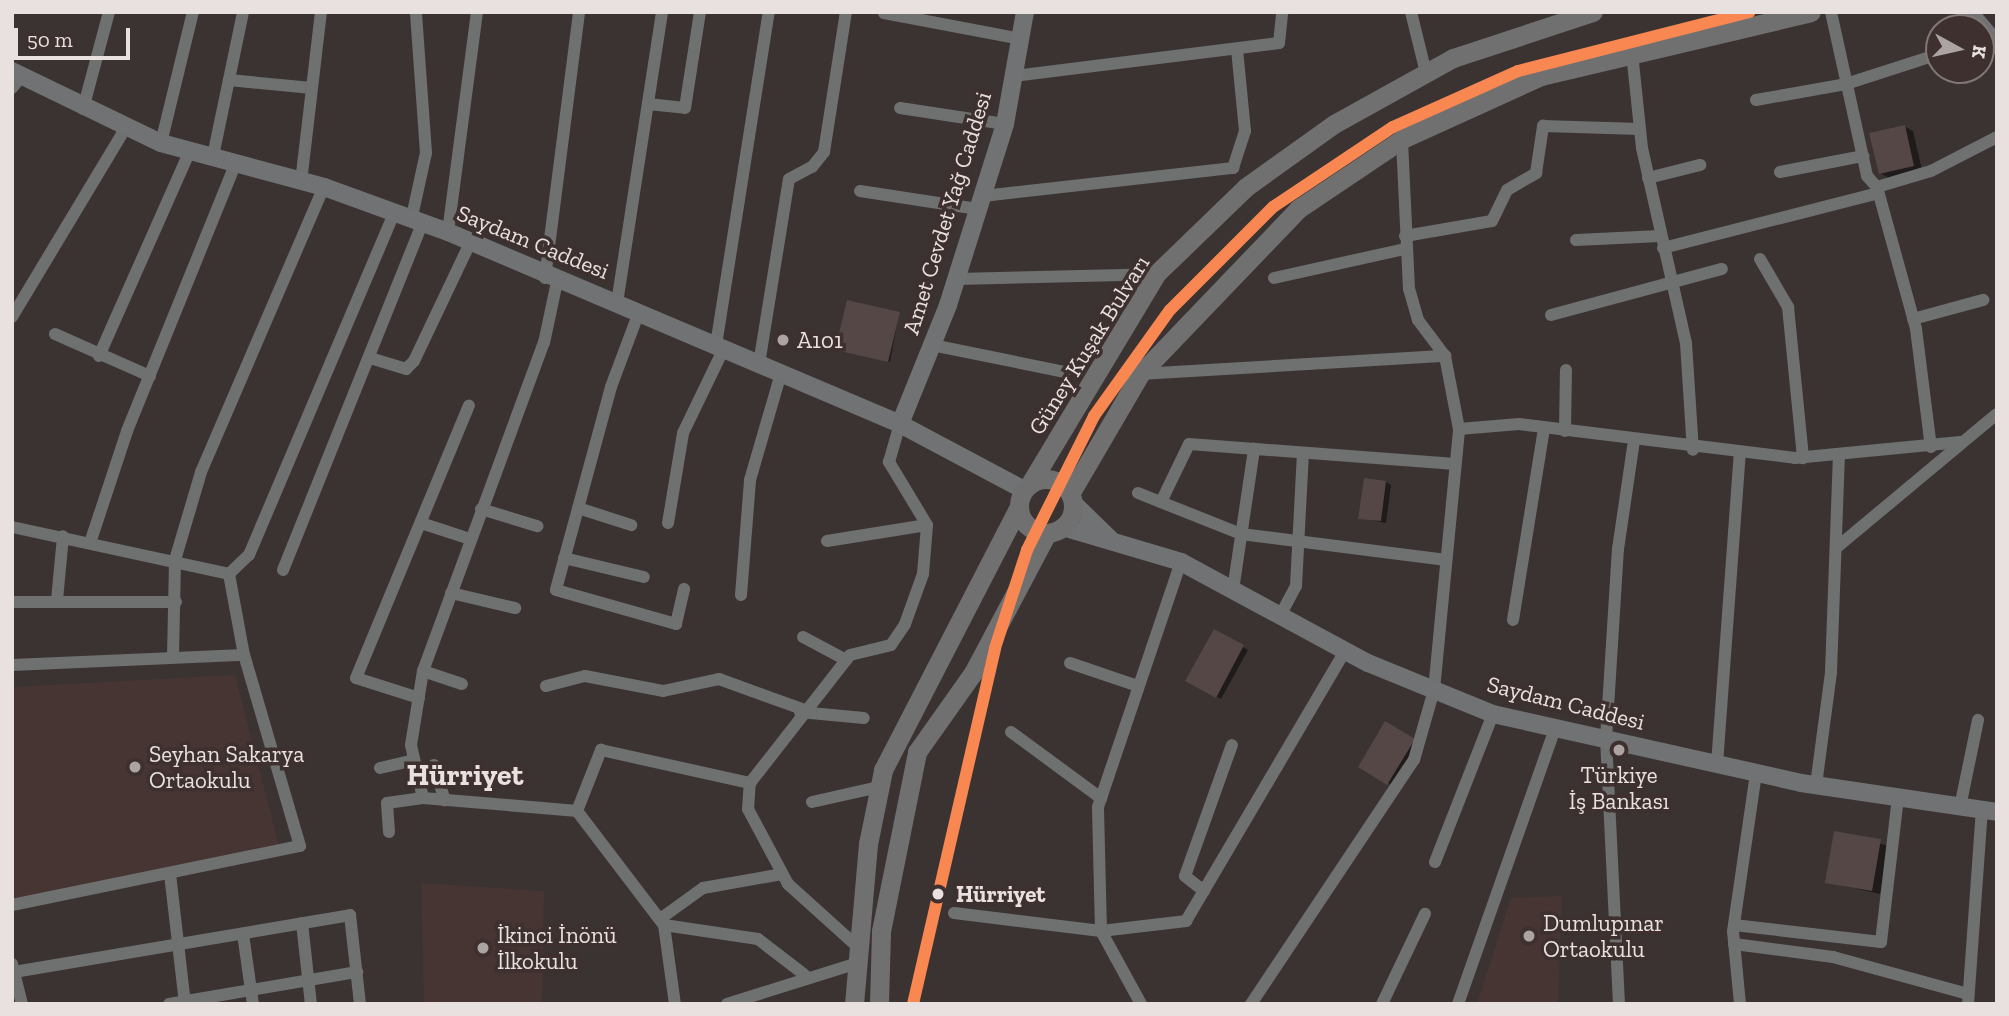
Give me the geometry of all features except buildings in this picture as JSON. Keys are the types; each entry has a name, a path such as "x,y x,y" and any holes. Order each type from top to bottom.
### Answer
{"main road":[{"name":"Amet Cevdet Yağ Caddesi","path":"901,424 957,279 1005,124 1025,12"},
{"name":"Güney Kuşak Bulvarı","path":"854,1004 879,787 912,709 1024,494 1156,274 1246,187 1334,124 1426,73 1593,12"},
{"path":"879,1004 881,931 917,752 973,673 1140,374 1298,209 1402,139 1541,76 1811,12"},
{"name":"Saydam Caddesi","path":"15,79 161,143 324,187 393,216 448,232 551,280 639,312 901,424 1024,494"},
{"path":"1055,530 1024,523 1024,494 1048,479 1071,498 1113,542"},
{"name":"Saydam Caddesi","path":"1055,530 1113,542 1181,562 1345,651 1493,714 1816,785 1989,811"}],"street":[{"path":"83,109 109,12"},
{"path":"161,143 193,12"},
{"path":"213,156 243,12"},
{"path":"301,182 321,12"},
{"path":"283,570 370,358 416,223 426,153 416,12"},
{"path":"448,232 477,12"},
{"path":"423,798 414,760 423,671 544,343 579,12"},
{"path":"617,303 662,12"},
{"path":"648,104 685,108 700,12"},
{"path":"668,523 683,433 720,347 769,12"},
{"path":"759,364 789,179 811,167 824,152 846,12"},
{"path":"1014,76 1279,43 1282,12"},
{"path":"1412,12 1426,73"},
{"path":"1831,12 1863,156 1878,190 1913,319 1931,447"},
{"path":"884,13 932,19 1021,39"},
{"path":"860,191 981,202 1233,168 1245,131 1237,49"},
{"path":"1632,53 1648,178 1686,343 1693,450"},
{"path":"1756,100 1846,85 1925,59"},
{"path":"229,80 312,88"},
{"path":"900,108 1005,124"},
{"path":"1274,278 1492,221 1507,190 1536,173 1543,126 1640,129"},
{"path":"12,317 125,129"},
{"path":"1576,240 1662,242 1878,190 1931,170 1997,137"},
{"path":"1251,1004 1414,760 1434,690 1459,429 1445,356 1418,320 1405,242 1402,139"},
{"path":"99,356 190,151"},
{"path":"1780,172 1863,156"},
{"path":"91,540 150,376 236,162"},
{"path":"1648,178 1700,165"},
{"path":"173,657 175,560 201,472 324,187"},
{"path":"229,574 249,555 393,216"},
{"path":"370,358 406,369 414,361 470,243"},
{"path":"1760,259 1788,307 1802,458"},
{"path":"1551,315 1722,269"},
{"path":"957,279 1156,274"},
{"path":"1913,319 1983,300"},
{"path":"639,312 578,508 556,590 676,624 684,589"},
{"path":"55,334 99,356 150,376"},
{"path":"932,345 1065,372"},
{"path":"1140,374 1445,356"},
{"path":"1565,431 1566,370"},
{"path":"740,595 752,467 781,373"},
{"path":"419,698 356,678 469,405"},
{"path":"1836,548 1960,442 1997,414"},
{"path":"727,1004 858,955 782,873 748,809 750,783 801,710 846,660 891,645 905,624 923,573 927,525 889,462 901,424"},
{"path":"1459,429 1544,428 1693,450 1802,458 1960,442"},
{"path":"1513,620 1544,428"},
{"path":"1619,1004 1606,739 1618,549 1634,441"},
{"path":"1161,502 1189,444 1455,464"},
{"path":"1233,590 1254,449"},
{"path":"1280,616 1296,586 1303,453"},
{"path":"1717,764 1740,454"},
{"path":"1816,785 1831,672 1839,455"},
{"path":"1138,493 1241,534 1446,560"},
{"path":"578,508 631,525"},
{"path":"481,509 537,526"},
{"path":"421,523 470,539"},
{"path":"827,541 927,525"},
{"path":"12,527 91,540 229,574"},
{"path":"57,600 63,536"},
{"path":"564,558 644,577"},
{"path":"1141,1004 1101,932 1101,798 1181,562"},
{"path":"12,905 300,846 244,655 229,574"},
{"path":"451,593 515,608"},
{"path":"12,602 57,600 176,603"},
{"path":"803,637 846,660"},
{"path":"954,913 1101,932 1173,927 1186,921 1345,651"},
{"path":"12,665 244,655"},
{"path":"1070,663 1138,687"},
{"path":"423,671 462,684"},
{"path":"546,686 585,676 663,691 719,679 801,710 864,718"},
{"path":"1435,862 1493,714"},
{"path":"1960,807 1978,720"},
{"path":"1458,1004 1555,728"},
{"path":"1011,732 1101,798"},
{"path":"1204,891 1185,876 1232,746"},
{"path":"577,811 600,750 750,783"},
{"path":"380,768 414,760"},
{"path":"434,765 445,800"},
{"path":"1740,1004 1734,925 1756,773"},
{"path":"812,802 879,787"},
{"path":"1734,925 1881,942 1898,797"},
{"path":"389,832 387,803 423,798 577,811 662,922 675,1004"},
{"path":"1734,944 1833,957 1968,999 1989,811"},
{"path":"662,922 704,888 782,873"},
{"path":"170,874 185,1002"},
{"path":"22,1004 13,968 350,915 360,1004"},
{"path":"1382,1004 1425,915"},
{"path":"662,922 758,939 805,975"},
{"path":"302,923 310,1004"},
{"path":"243,933 253,1004"},
{"path":"169,1004 357,972"}],"shaded area":[{"name":"Seyhan Sakarya Ortaokulu","path":"235,675 279,846 14,900 12,687"},
{"name":"İkinci İnönü İlkokulu","path":"421,883 544,891 542,1004 424,1004"},
{"name":"Dumlupınar Ortaokulu","path":"1562,896 1558,1004 1477,1004 1511,898"}],"transit line":[{"path":"913,1004 995,648 1027,550 1094,416 1170,310 1273,207 1393,127 1518,71 1750,12"}],"place":[{"name":"A101","path":"783,340"},
{"name":"Türkiye İş Bankası","path":"1619,750"},
{"name":"Seyhan Sakarya Ortaokulu","path":"135,767"},
{"name":"Hürriyet","path":"938,894"},
{"name":"Dumlupınar Ortaokulu","path":"1529,936"},
{"name":"İkinci İnönü İlkokulu","path":"483,948"}],"district":[{"name":"Hürriyet","path":"465,775"}]}
